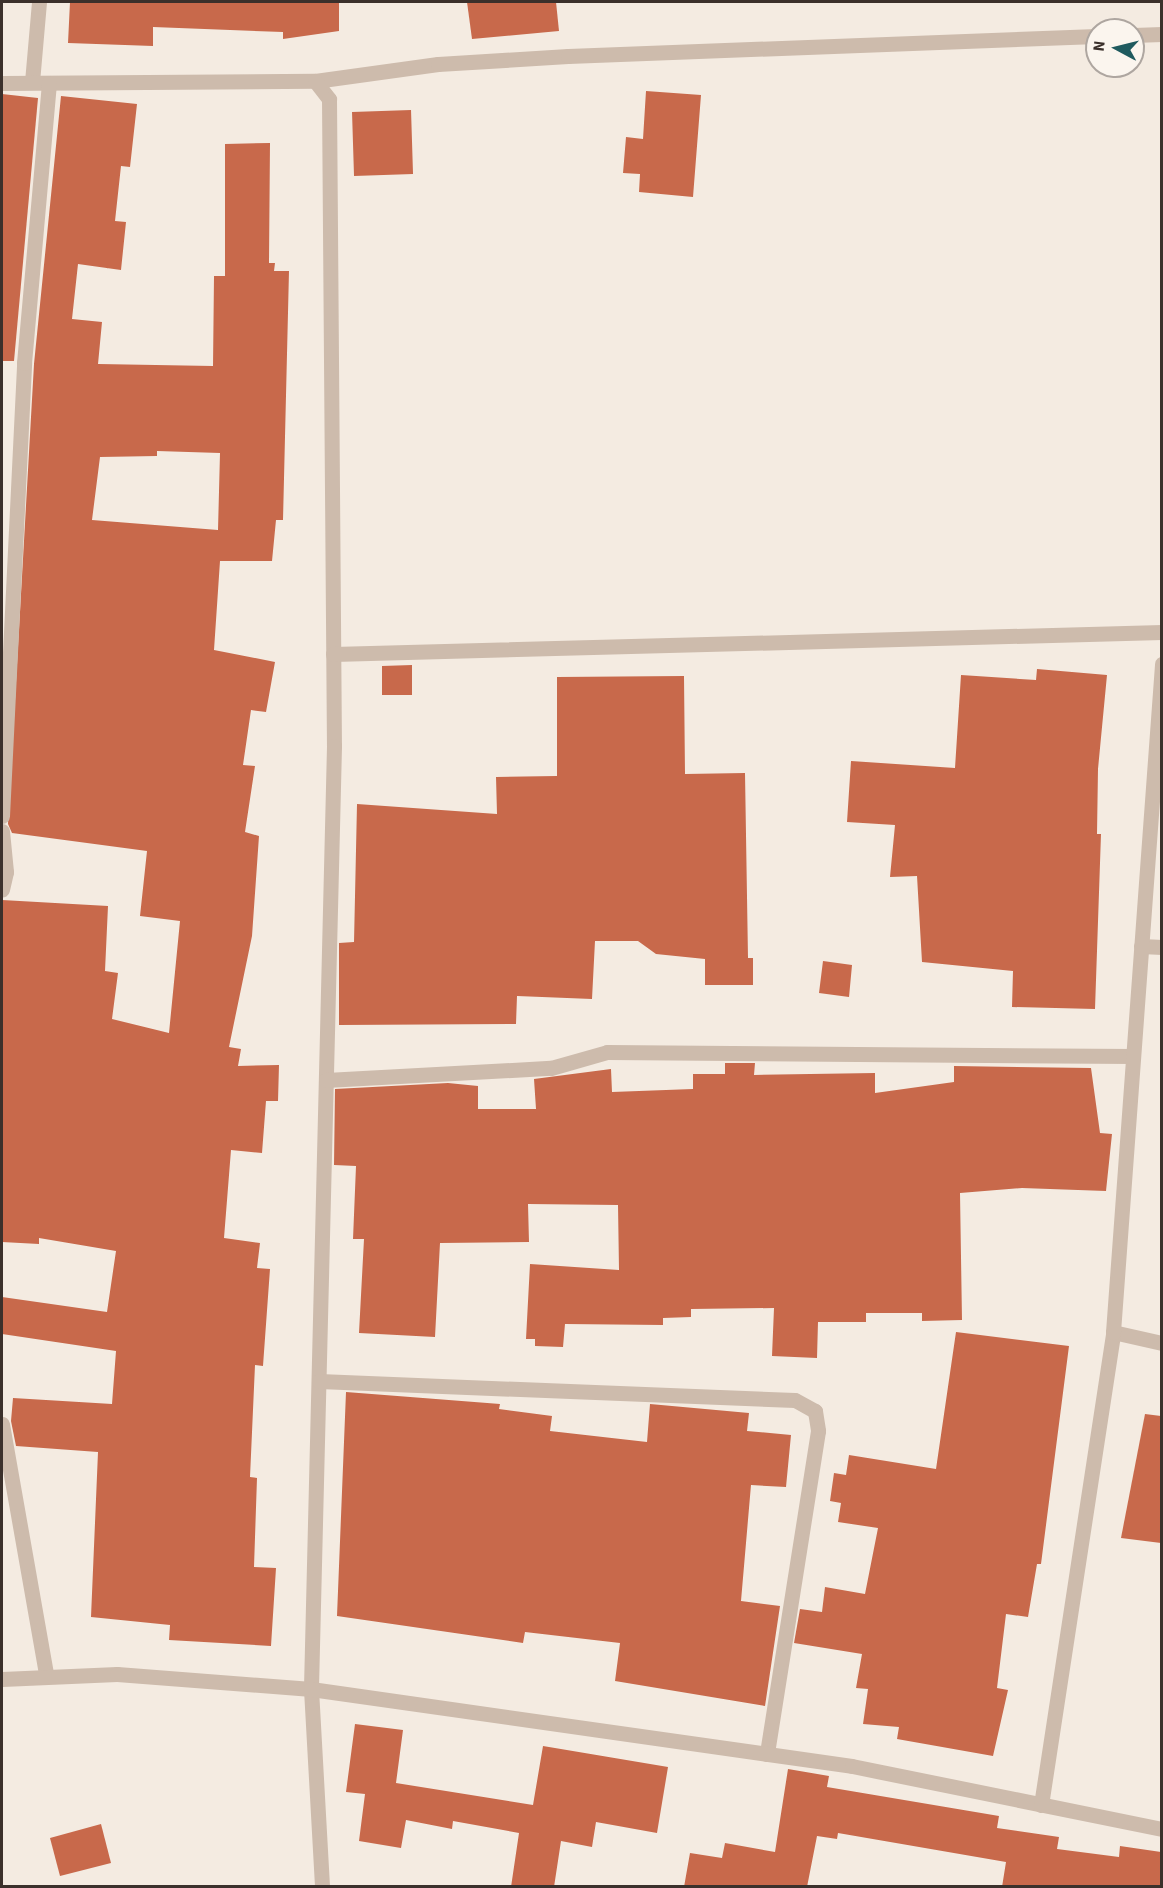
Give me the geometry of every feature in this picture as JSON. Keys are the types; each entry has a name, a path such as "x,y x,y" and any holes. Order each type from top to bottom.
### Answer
{"street":[{"path":"32,82 39,2"},
{"path":"1145,35 1161,34"},
{"path":"2,83 315,81 438,64 568,56 1085,36"},
{"path":"315,81 329,99 333,654 326,1080 311,1689 322,1887"},
{"path":"2,816 24,363 49,83"},
{"path":"333,654 1161,632"},
{"path":"1041,1804 1113,1332 1161,664"},
{"path":"2,831 6,872 2,890"},
{"path":"1141,946 1161,947"},
{"path":"326,1080 550,1068 607,1052 1133,1056"},
{"path":"1113,1332 1161,1343"},
{"path":"319,1381 795,1400 815,1411 818,1431 767,1754"},
{"path":"2,1424 46,1674"},
{"path":"5,1679 46,1674 117,1674 311,1689 767,1754 1041,1804 1161,1829"}],"building":[{"path":"70,2 339,2 339,31 283,39 283,32 153,27 153,46 68,43"},
{"path":"467,2 556,2 559,31 472,39"},
{"path":"646,91 701,95 693,197 639,192 640,174 623,173 626,137 643,139"},
{"path":"2,94 38,98 14,361 2,361"},
{"path":"61,96 137,104 130,167 121,166 115,221 126,222 121,270 78,264 72,319 102,322 98,364 213,366 214,276 225,276 225,144 270,143 269,263 275,263 274,271 289,271 283,520 276,520 272,561 220,561 214,650 275,662 266,712 251,710 243,765 255,766 245,832 259,836 252,936 229,1047 241,1049 238,1066 279,1065 278,1101 266,1101 262,1153 231,1150 224,1238 260,1243 257,1268 270,1269 263,1366 255,1365 250,1477 257,1478 254,1567 276,1568 271,1646 169,1640 170,1625 91,1617 98,1452 16,1446 11,1421 13,1398 112,1404 116,1351 2,1334 2,1297 107,1312 116,1251 39,1238 39,1244 2,1242 2,900 108,906 105,971 118,973 112,1019 169,1033 180,921 140,916 147,851 12,833 8,824 34,364","holes":["157,451 220,453 218,530 92,520 100,457 157,456"]},
{"path":"411,110 413,174 354,176 352,112"},
{"path":"412,665 412,695 382,695 382,666"},
{"path":"1037,669 1107,675 1098,769 1097,834 1101,834 1095,1009 1012,1007 1013,971 922,962 917,876 890,877 895,825 847,822 851,761 955,768 961,675 1036,680"},
{"path":"684,676 685,774 745,773 748,958 753,958 753,985 705,985 705,959 656,954 638,941 595,941 592,999 517,996 516,1024 339,1025 339,943 354,942 357,804 497,814 496,777 557,776 557,677"},
{"path":"823,961 852,965 849,997 819,993"},
{"path":"725,1063 755,1063 754,1075 875,1073 875,1093 954,1082 954,1066 1091,1068 1100,1133 1112,1134 1106,1191 1022,1188 960,1193 962,1320 922,1321 922,1313 866,1313 866,1322 818,1322 817,1358 772,1356 774,1308 691,1309 691,1317 663,1318 663,1325 565,1324 563,1347 535,1346 535,1339 526,1339 530,1264 619,1270 618,1205 528,1204 529,1242 440,1243 435,1337 359,1333 364,1239 353,1239 356,1166 334,1165 335,1089 448,1083 478,1086 478,1109 536,1109 534,1079 611,1069 612,1092 693,1089 693,1074 725,1074"},
{"path":"956,1332 1069,1346 1041,1564 1037,1564 1028,1617 1006,1614 997,1688 1008,1690 993,1756 897,1739 899,1727 863,1724 868,1689 856,1688 862,1654 794,1643 800,1609 822,1612 825,1587 865,1594 878,1528 838,1522 841,1503 830,1501 834,1473 846,1475 849,1455 936,1469"},
{"path":"346,1392 500,1404 499,1409 552,1416 550,1431 647,1442 650,1404 749,1413 747,1431 791,1435 786,1487 751,1485 741,1601 780,1606 765,1706 615,1681 620,1643 525,1632 523,1643 337,1616"},
{"path":"1145,1414 1161,1416 1161,1543 1121,1538"},
{"path":"355,1724 403,1730 396,1783 533,1805 543,1746 668,1767 657,1833 596,1822 592,1847 561,1841 554,1887 511,1887 519,1833 453,1821 452,1829 406,1820 401,1848 359,1841 365,1794 346,1792"},
{"path":"788,1769 829,1776 827,1787 999,1816 997,1828 1059,1837 1057,1849 1119,1857 1120,1846 1161,1852 1161,1887 1002,1887 1006,1862 838,1833 837,1839 817,1836 807,1887 684,1887 690,1853 722,1858 725,1843 775,1852"},
{"path":"101,1824 111,1863 60,1876 50,1838"}]}
